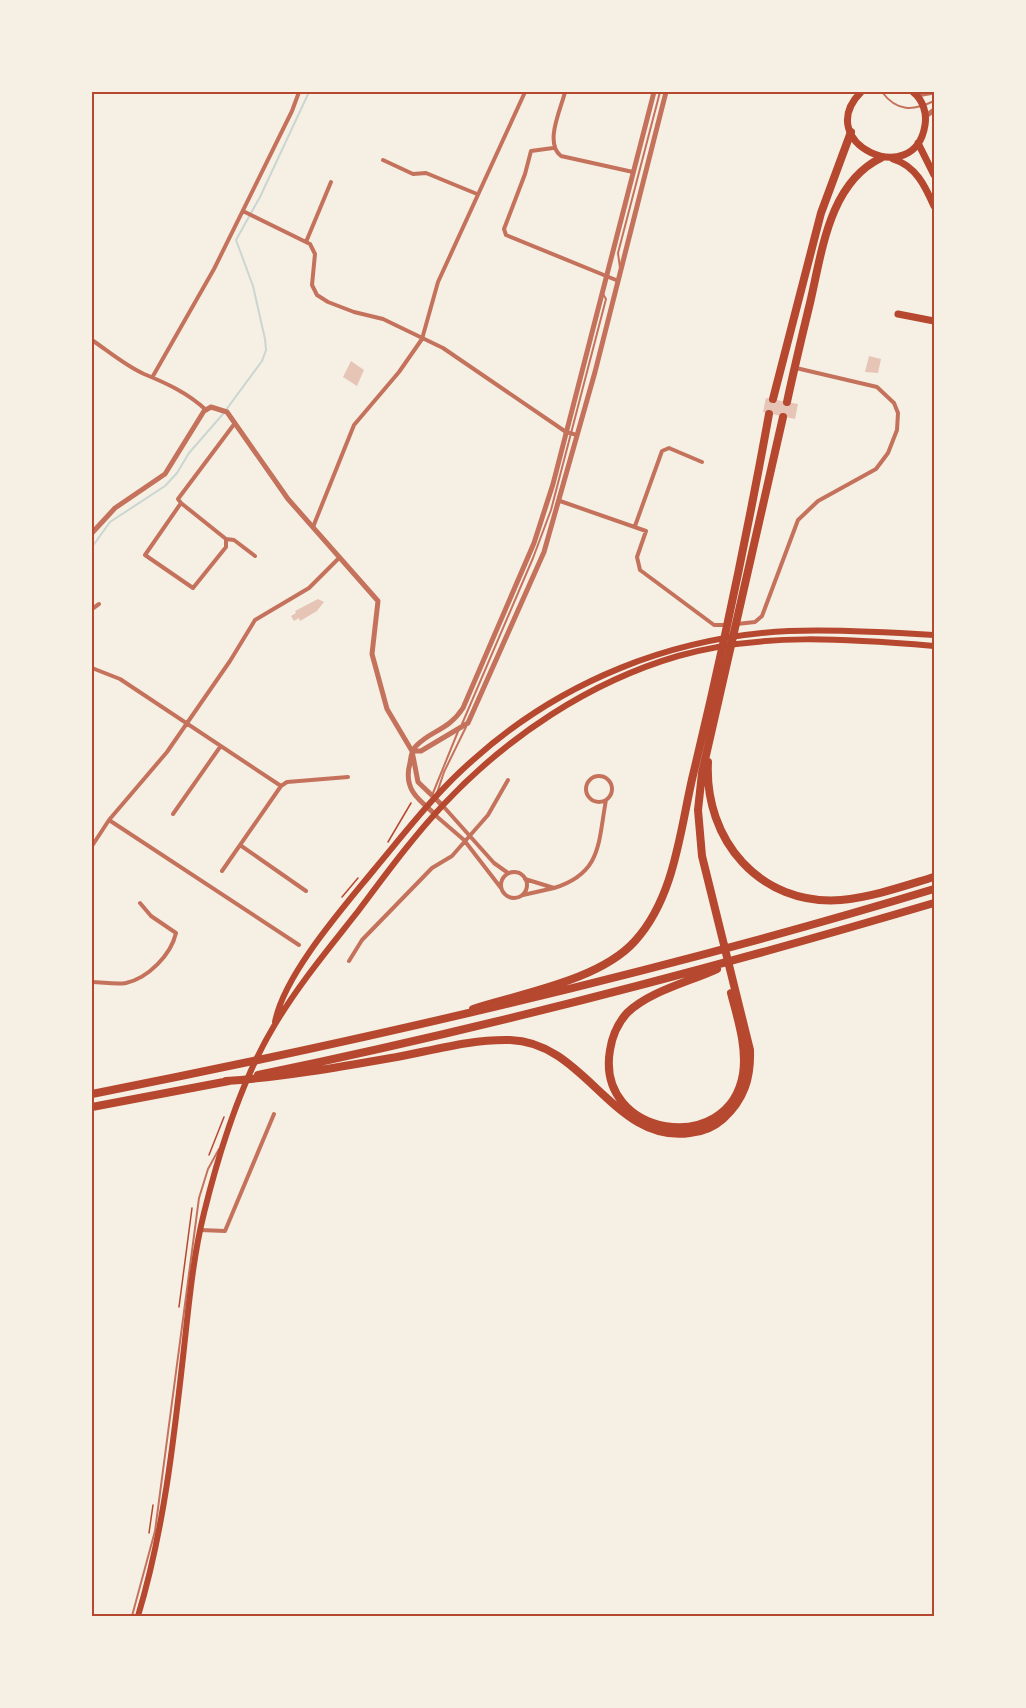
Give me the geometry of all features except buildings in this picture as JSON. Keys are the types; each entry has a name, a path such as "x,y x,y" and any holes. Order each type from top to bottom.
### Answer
{"highway":[{"path":"773,399 821,213 850,132 850,111 861,92"},
{"path":"787,402 831,220 851,182 869,163 881,158 901,155 918,143 925,126 926,116 915,93"},
{"path":"850,132 862,149 881,158"},
{"path":"918,143 934,175"},
{"path":"891,158 908,165 915,171 934,206"},
{"path":"898,314 934,321"},
{"path":"736,603 769,414"},
{"path":"711,908 702,856 698,810 702,773 736,603 783,417"},
{"path":"415,1027 581,975 614,959 634,942 651,921 670,873 721,672"},
{"path":"709,746 707,776 717,825 746,868 766,882 790,894 808,898 841,900 934,877"},
{"path":"226,1082 282,1077 463,1044 513,1040 534,1046 574,1067 620,1110 647,1129 666,1134 699,1132 718,1124 741,1098 747,1083 750,1050 697,858 694,829 700,748"},
{"path":"92,1094 415,1027 695,958 934,889"},
{"path":"92,1107 226,1082 537,1011 736,960 934,903"},
{"path":"733,991 742,1036 743,1075 738,1090 725,1109 716,1117 698,1125 680,1128 647,1122 629,1110 613,1088 609,1074 612,1041 626,1014 642,1002 736,960"}],"main road":[{"path":"138,1617 165,1499 200,1230 236,1108 274,1026 283,1000 317,944 434,797 472,760 522,720 585,683 657,654 729,637 792,631 934,635"},
{"path":"274,1026 320,960 442,805 494,757 547,717 613,681 678,656 743,643 782,639 934,646"}],"street":[{"path":"153,376 247,214 298,92"},
{"path":"313,527 354,425 399,372 422,339 438,282 525,92"},
{"path":"566,92 553,140 553,148 561,156 634,172"},
{"path":"412,751 421,751 468,723 544,552 560,501 572,433 603,294 654,92"},
{"path":"606,800 598,802 586,795 585,786 590,778 602,776 609,781 611,793 606,800 595,857 591,864 572,882 511,898 504,895 464,840 416,798 407,778 412,751 417,744 456,719 467,700 534,543 572,433 620,268 666,92"},
{"path":"915,93 934,92"},
{"path":"926,116 934,110"},
{"path":"553,148 531,151 525,174 504,229 506,235 616,280"},
{"path":"383,160 413,174 426,173 477,194"},
{"path":"306,242 331,182"},
{"path":"247,214 306,242 315,254 312,285 317,295 354,312 383,319 443,348 572,433"},
{"path":"92,340 143,374 153,376 206,410"},
{"path":"560,501 646,531 637,557 640,570 689,607 719,626 759,620 798,520 818,501 870,474 883,461 897,430 898,413 891,399 881,390 863,382 795,368"},
{"path":"92,533 115,508 165,474 206,410 212,407 225,410 288,499 338,559 378,601 372,654 374,668 388,713 412,751 417,782 470,833 494,863 508,873"},
{"path":"235,422 178,499 226,539 234,540 255,556"},
{"path":"635,526 662,451 669,448 702,462"},
{"path":"181,503 146,551 146,555 193,588 226,548 226,539"},
{"path":"92,846 109,820 167,752 255,620 309,588 338,559"},
{"path":"92,609 99,604"},
{"path":"92,668 120,679 281,786"},
{"path":"173,814 220,747"},
{"path":"222,871 281,786 287,782 348,777"},
{"path":"349,961 362,940 432,868 452,856 488,815 508,780"},
{"path":"109,820 299,945"},
{"path":"240,845 306,891"},
{"path":"501,888 502,879 508,873 516,872 525,878 554,888"},
{"path":"522,895 527,887 525,878"},
{"path":"92,982 125,983 140,976 158,964 175,940 176,933 152,916 140,903"},
{"path":"200,1230 225,1231 274,1114"}],"lane":[{"path":"620,268 618,253 660,92"},
{"path":"882,92 892,104 899,107 915,109 934,101"},
{"path":"434,797 460,728 533,558 551,510 572,433"},
{"path":"434,797 468,723"},
{"path":"132,1617 155,1531 199,1198 208,1169 227,1134"}],"waterway":[{"path":"92,547 110,522 165,486 177,473 189,453 223,414 262,361 266,350 265,339 253,286 236,240 260,197 309,92"}]}
